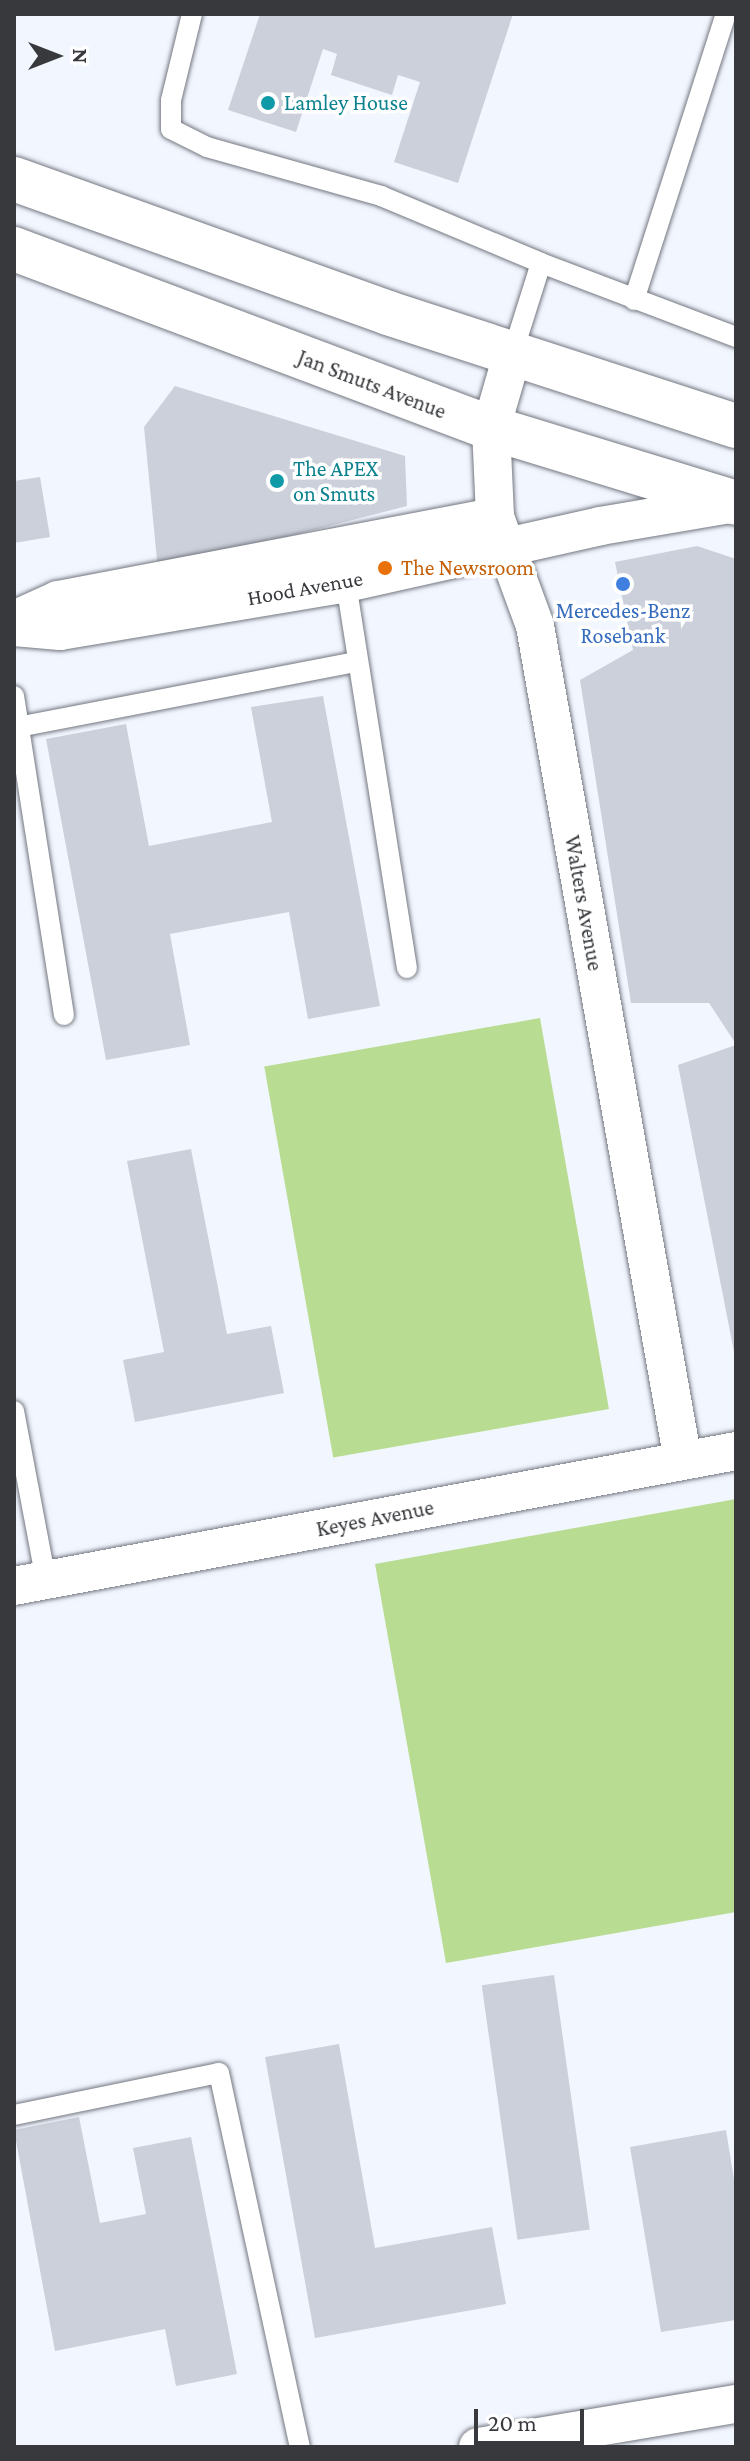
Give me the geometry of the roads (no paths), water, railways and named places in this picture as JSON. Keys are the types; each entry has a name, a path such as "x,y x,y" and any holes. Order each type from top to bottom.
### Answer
{"main road":[{"path":"14,179 736,426"},
{"name":"Jan Smuts Avenue","path":"14,249 491,428 736,503"}],"street":[{"name":"Walters Avenue","path":"513,352 491,428 498,532 535,626 683,1461"},
{"name":"Hood Avenue","path":"14,627 60,631 98,608 173,593 345,566 498,532 736,503"},
{"name":"Hood Avenue","path":"14,620 58,600 98,608"},
{"name":"Keyes Avenue","path":"30,1583 736,1451"},
{"path":"478,2447 736,2404"}],"lane":[{"path":"192,14 171,100 171,129 207,147 381,196 634,300 736,337"},
{"path":"634,300 726,14"},
{"path":"513,352 541,263"},
{"path":"345,566 355,662 407,968"},
{"path":"18,727 355,662"},
{"path":"14,696 64,1015"},
{"path":"14,1411 30,1583"},
{"path":"14,2115 219,2073 300,2447"}],"place":[{"name":"Lamley House","path":"268,103"},
{"name":"The APEX on Smuts","path":"277,481"},
{"name":"The Newsroom","path":"385,568"},
{"name":"Mercedes-Benz Rosebank","path":"623,584"}]}
